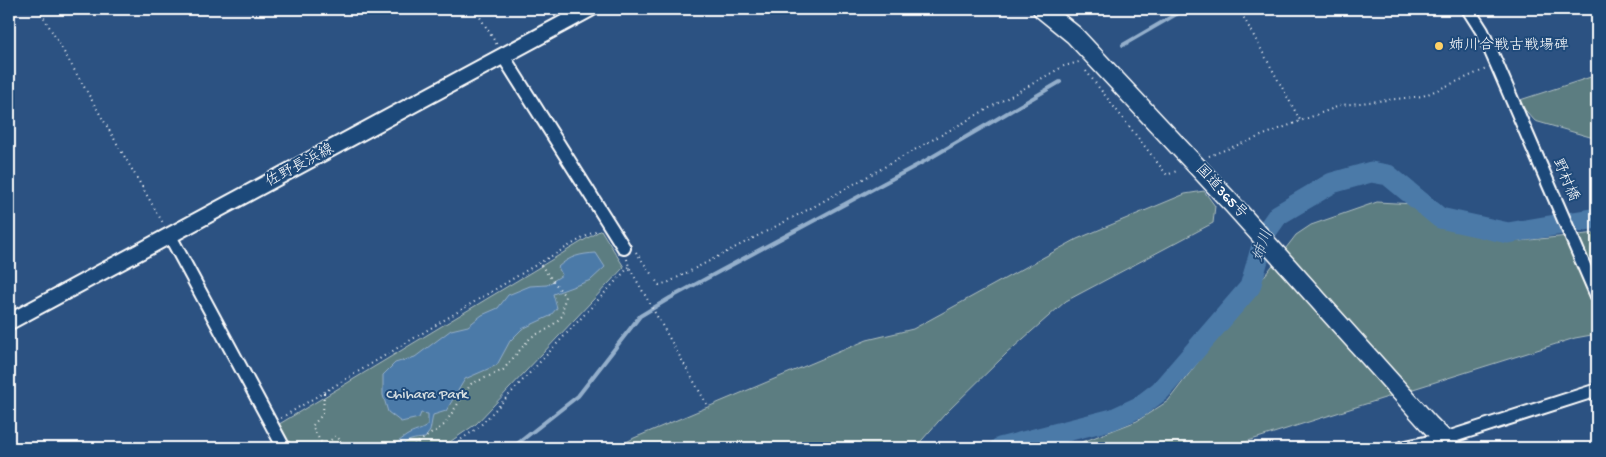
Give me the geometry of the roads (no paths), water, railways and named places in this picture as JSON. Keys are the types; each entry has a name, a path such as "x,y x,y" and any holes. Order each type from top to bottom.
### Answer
{"highway":[{"name":"国道365号","path":"1042,9 1074,35 1233,205 1448,444"}],"main road":[{"name":"佐野長浜線","path":"9,322 590,9"}],"street":[{"name":"野村橋","path":"1468,9 1482,31 1597,296"},
{"path":"503,56 624,248"},
{"path":"170,236 284,448"},
{"path":"1401,448 1448,444 1597,390"}],"water":[{"path":"596,253 605,267 591,280 553,294 557,308 550,316 522,329 510,341 497,365 465,379 446,411 433,415 430,431 425,438 408,441 400,448 389,448 406,436 428,425 428,414 421,413 419,418 401,422 388,412 383,395 383,375 395,363 415,357 451,330 468,326 482,315 498,308 508,295 530,286 547,285 562,275 558,267 567,260 580,255"}],"waterway":[{"path":"1123,45 1185,9"},
{"path":"512,448 578,396 640,316 925,161 1060,82"},
{"name":"姉川","path":"1000,448 1113,419 1139,407 1160,391 1250,287 1266,232 1278,215 1332,183 1371,172 1388,175 1440,218 1508,233 1597,218"}],"place":[{"name":"姉川合戦古戦場碑","path":"1439,46"}],"park label":[{"name":"Chihara Park","path":"427,395"}]}
